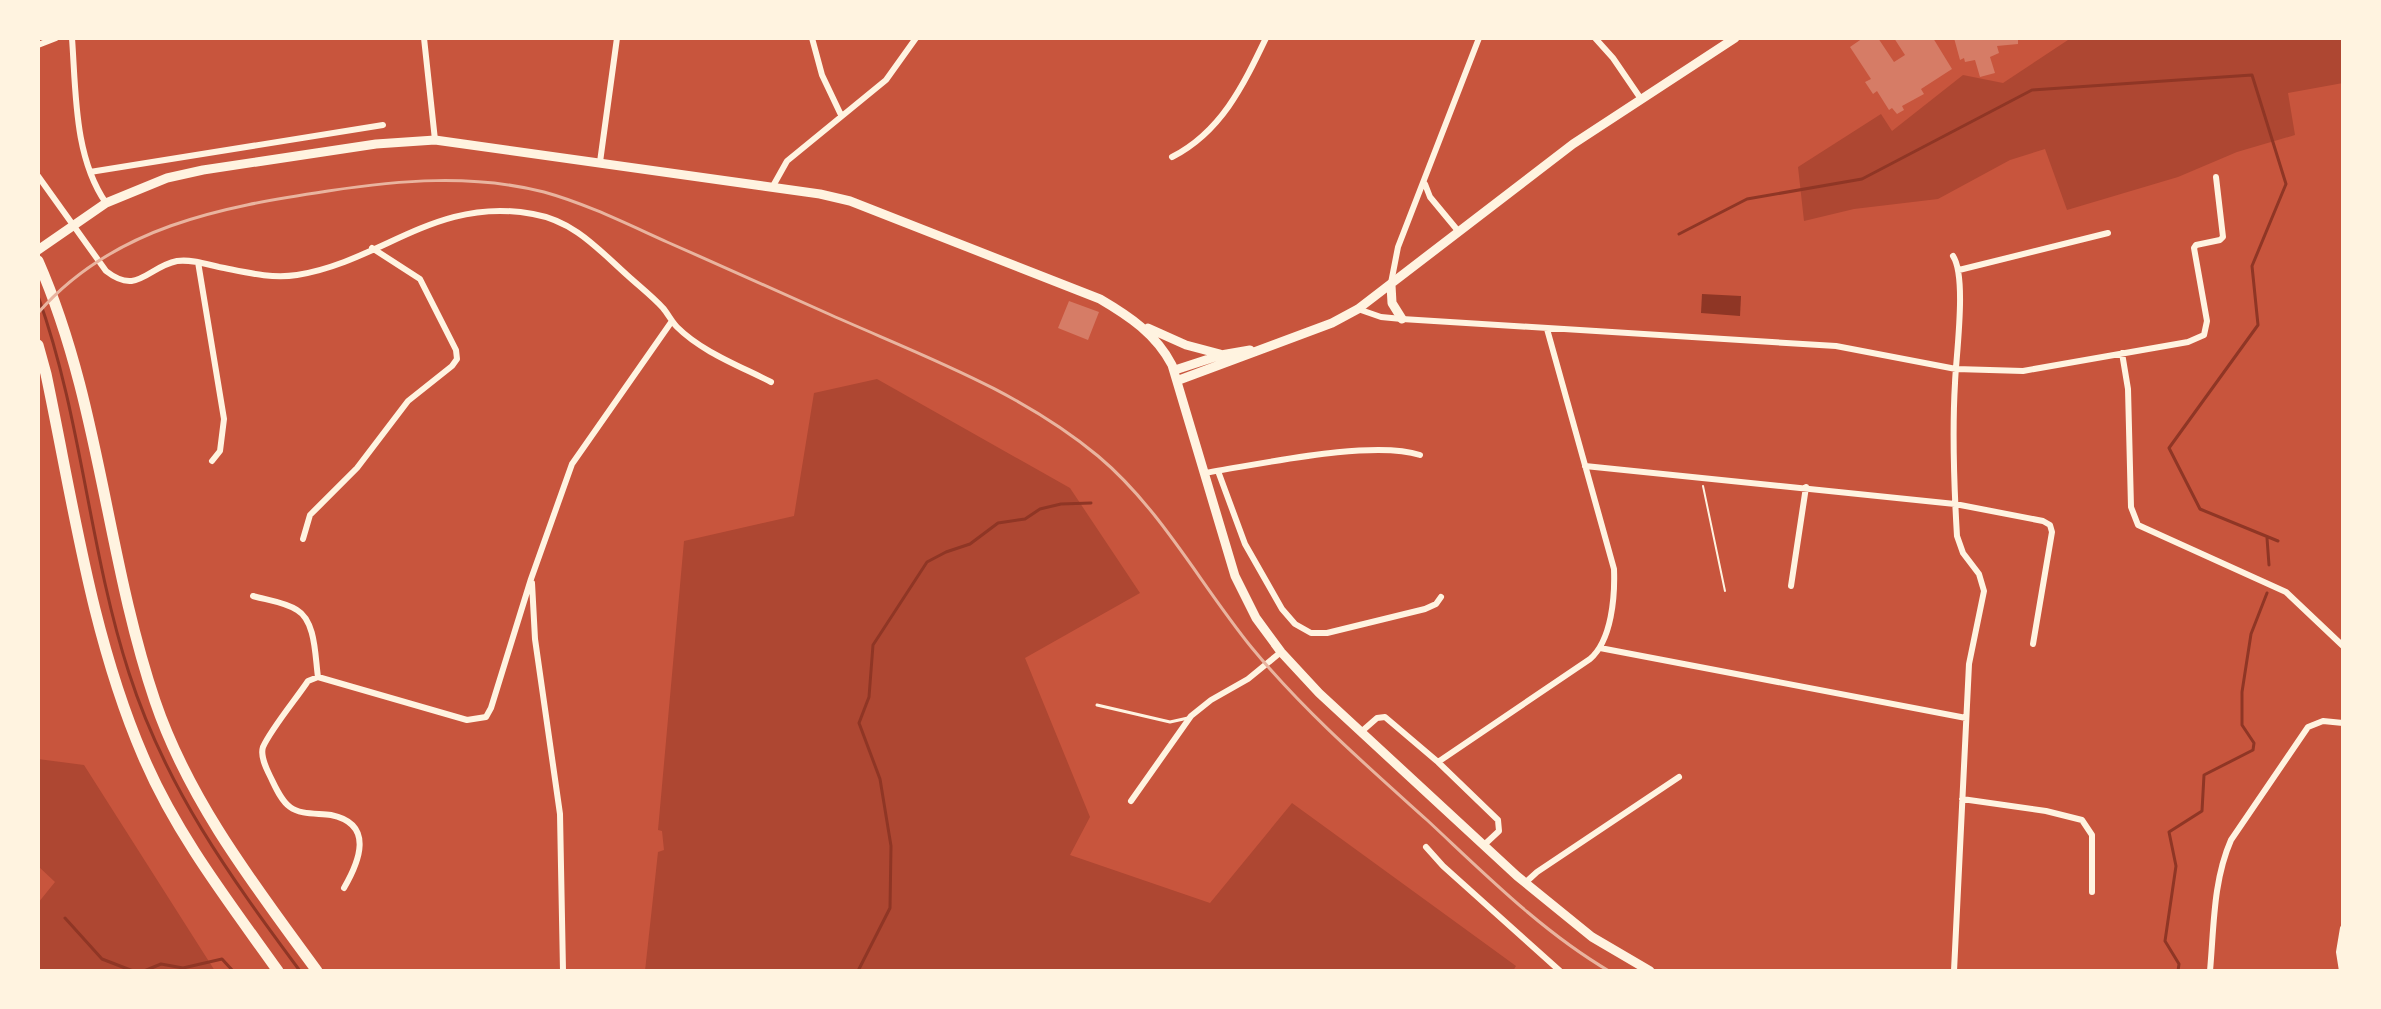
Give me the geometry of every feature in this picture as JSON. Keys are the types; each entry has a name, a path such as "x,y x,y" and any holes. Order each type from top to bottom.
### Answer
{"highway":[{"path":"38,261 64,325 80,378 132,625 156,705 181,763 213,821 317,971"},
{"path":"38,345 101,630 126,713 144,758 182,831 278,971"}],"main road":[{"path":"1177,375 1269,346 1332,323 1358,309 1573,144 1735,38"},
{"path":"38,250 106,203 167,178 376,144 435,140 773,186 865,206 1065,284 1100,299 1137,323 1186,345 1221,355"},
{"path":"1391,285 1392,303 1402,319"},
{"path":"1137,323 1160,346 1177,375 1235,576 1256,618 1281,652 1319,693 1525,883 1592,937 1650,971"},
{"path":"1177,375 1221,355 1269,346"}],"street":[{"path":"38,45 56,38"},
{"path":"72,38 80,124 90,172 106,203"},
{"path":"424,38 435,140"},
{"path":"600,162 617,38"},
{"path":"812,38 822,75 841,115"},
{"path":"773,186 787,161 886,80 916,38"},
{"path":"1172,157 1201,140 1213,128 1235,97 1266,38"},
{"path":"1391,285 1398,247 1479,38"},
{"path":"1595,38 1641,99"},
{"path":"90,172 383,125"},
{"path":"318,135 322,152"},
{"path":"38,176 106,271 116,279 134,281 175,262 198,262 254,274 286,276 312,271 425,226 477,211 500,209 536,214 560,221 593,241 660,305 685,334 771,382"},
{"path":"1358,309 1381,317 1402,319 1836,346 1956,369 2023,371 2188,342 2206,331 2194,248 2223,237 2216,177"},
{"path":"1424,182 1430,197 1459,232"},
{"path":"1959,270 2108,233"},
{"path":"303,539 307,522 315,509 357,468 408,401 457,359 456,350 424,285 415,275 372,248"},
{"path":"1953,256 1959,270 1955,504 1959,545 1979,574 1984,591 1969,664 1954,971"},
{"path":"198,262 224,419 220,451 212,461"},
{"path":"344,888 360,851 355,829 350,822 334,816 299,812 287,805 268,774 262,754 264,747 308,681 318,677 467,720 486,717 531,579 577,454 672,321"},
{"path":"1438,762 1590,659 1600,648 1614,595 1614,569 1547,329"},
{"path":"2122,353 2128,389 2131,507 2138,525 2286,592 2343,646"},
{"path":"1204,473 1363,451 1407,450 1420,455"},
{"path":"1585,466 1955,504 2043,521 2050,525 2052,532 2033,644"},
{"path":"1218,471 1245,544 1282,609 1302,628 1319,634 1357,626 1425,609 1436,604 1441,597"},
{"path":"1791,586 1806,487"},
{"path":"531,579 535,639 560,814 563,971"},
{"path":"253,596 295,609 304,616 312,635 318,677"},
{"path":"1600,648 1966,718"},
{"path":"1131,801 1191,716 1211,700 1248,679 1281,652"},
{"path":"1361,732 1377,718 1385,717 1438,762 1498,820 1499,831 1484,845"},
{"path":"2210,971 2218,881 2222,860 2231,840 2308,727 2323,721 2343,723"},
{"path":"1525,883 1679,777"},
{"path":"1962,799 2046,811 2082,820 2092,835 2092,892"},
{"path":"1426,847 1560,971"},
{"path":"2342,971 2339,952 2343,928"}],"lane":[{"path":"1097,705 1170,722 1191,716"}],"path":[{"path":"1701,477 1725,591"}],"shaded area":[{"path":"2071,38 2343,38 2343,83 2288,93 2295,135 2237,152 2178,177 2067,210 2045,149 2010,160 1938,199 1854,209 1804,221 1798,167 1881,114 1892,131 1963,75 2003,83"},
{"path":"1702,294 1741,296 1740,316 1701,313"},
{"path":"877,379 1070,488 1140,593 1025,658 1090,817 1070,855 1210,903 1292,803 1516,966 1513,971 645,971 658,852 664,850 662,831 658,830 684,541 794,516 814,393"},
{"path":"38,759 84,765 215,971 38,971 38,903 55,882 38,866"}],"building":[{"path":"1863,38 1878,38 1894,62 1905,55 1894,38 1933,38 1952,69 1921,89 1924,94 1902,106 1904,110 1897,114 1892,108 1889,110 1877,91 1873,94 1865,82 1871,79 1850,47"},
{"path":"1954,38 2018,38 2018,44 1997,46 1999,53 1990,57 1995,73 1980,77 1975,60 1960,60"},
{"path":"1069,301 1099,312 1088,340 1058,328"}],"waterway":[{"path":"1679,234 1747,199 1862,179 2032,90 2252,75 2286,184 2252,266 2258,325 2169,448 2200,509 2278,541"},
{"path":"38,296 53,342 76,436 115,626 144,715 161,755 202,829 300,971"},
{"path":"858,971 890,908 891,846 880,779 859,723 869,697 873,645 927,562 970,544 998,523 1025,519 1040,509 1061,504 1091,503"},
{"path":"2267,538 2269,565"},
{"path":"2178,971 2179,964 2165,941 2176,866 2169,832 2202,811 2204,775 2253,750 2254,743 2242,725 2242,692 2251,634 2267,593"},
{"path":"65,918 102,959 133,971"},
{"path":"144,971 161,964 183,968 222,959 233,971"}],"railway":[{"path":"38,313 68,284 100,260 135,241 171,226 248,205 355,187 436,181 517,186 576,202 970,376 1068,433 1098,456 1141,499 1252,648 1314,716 1514,900 1560,938 1609,971"}]}
